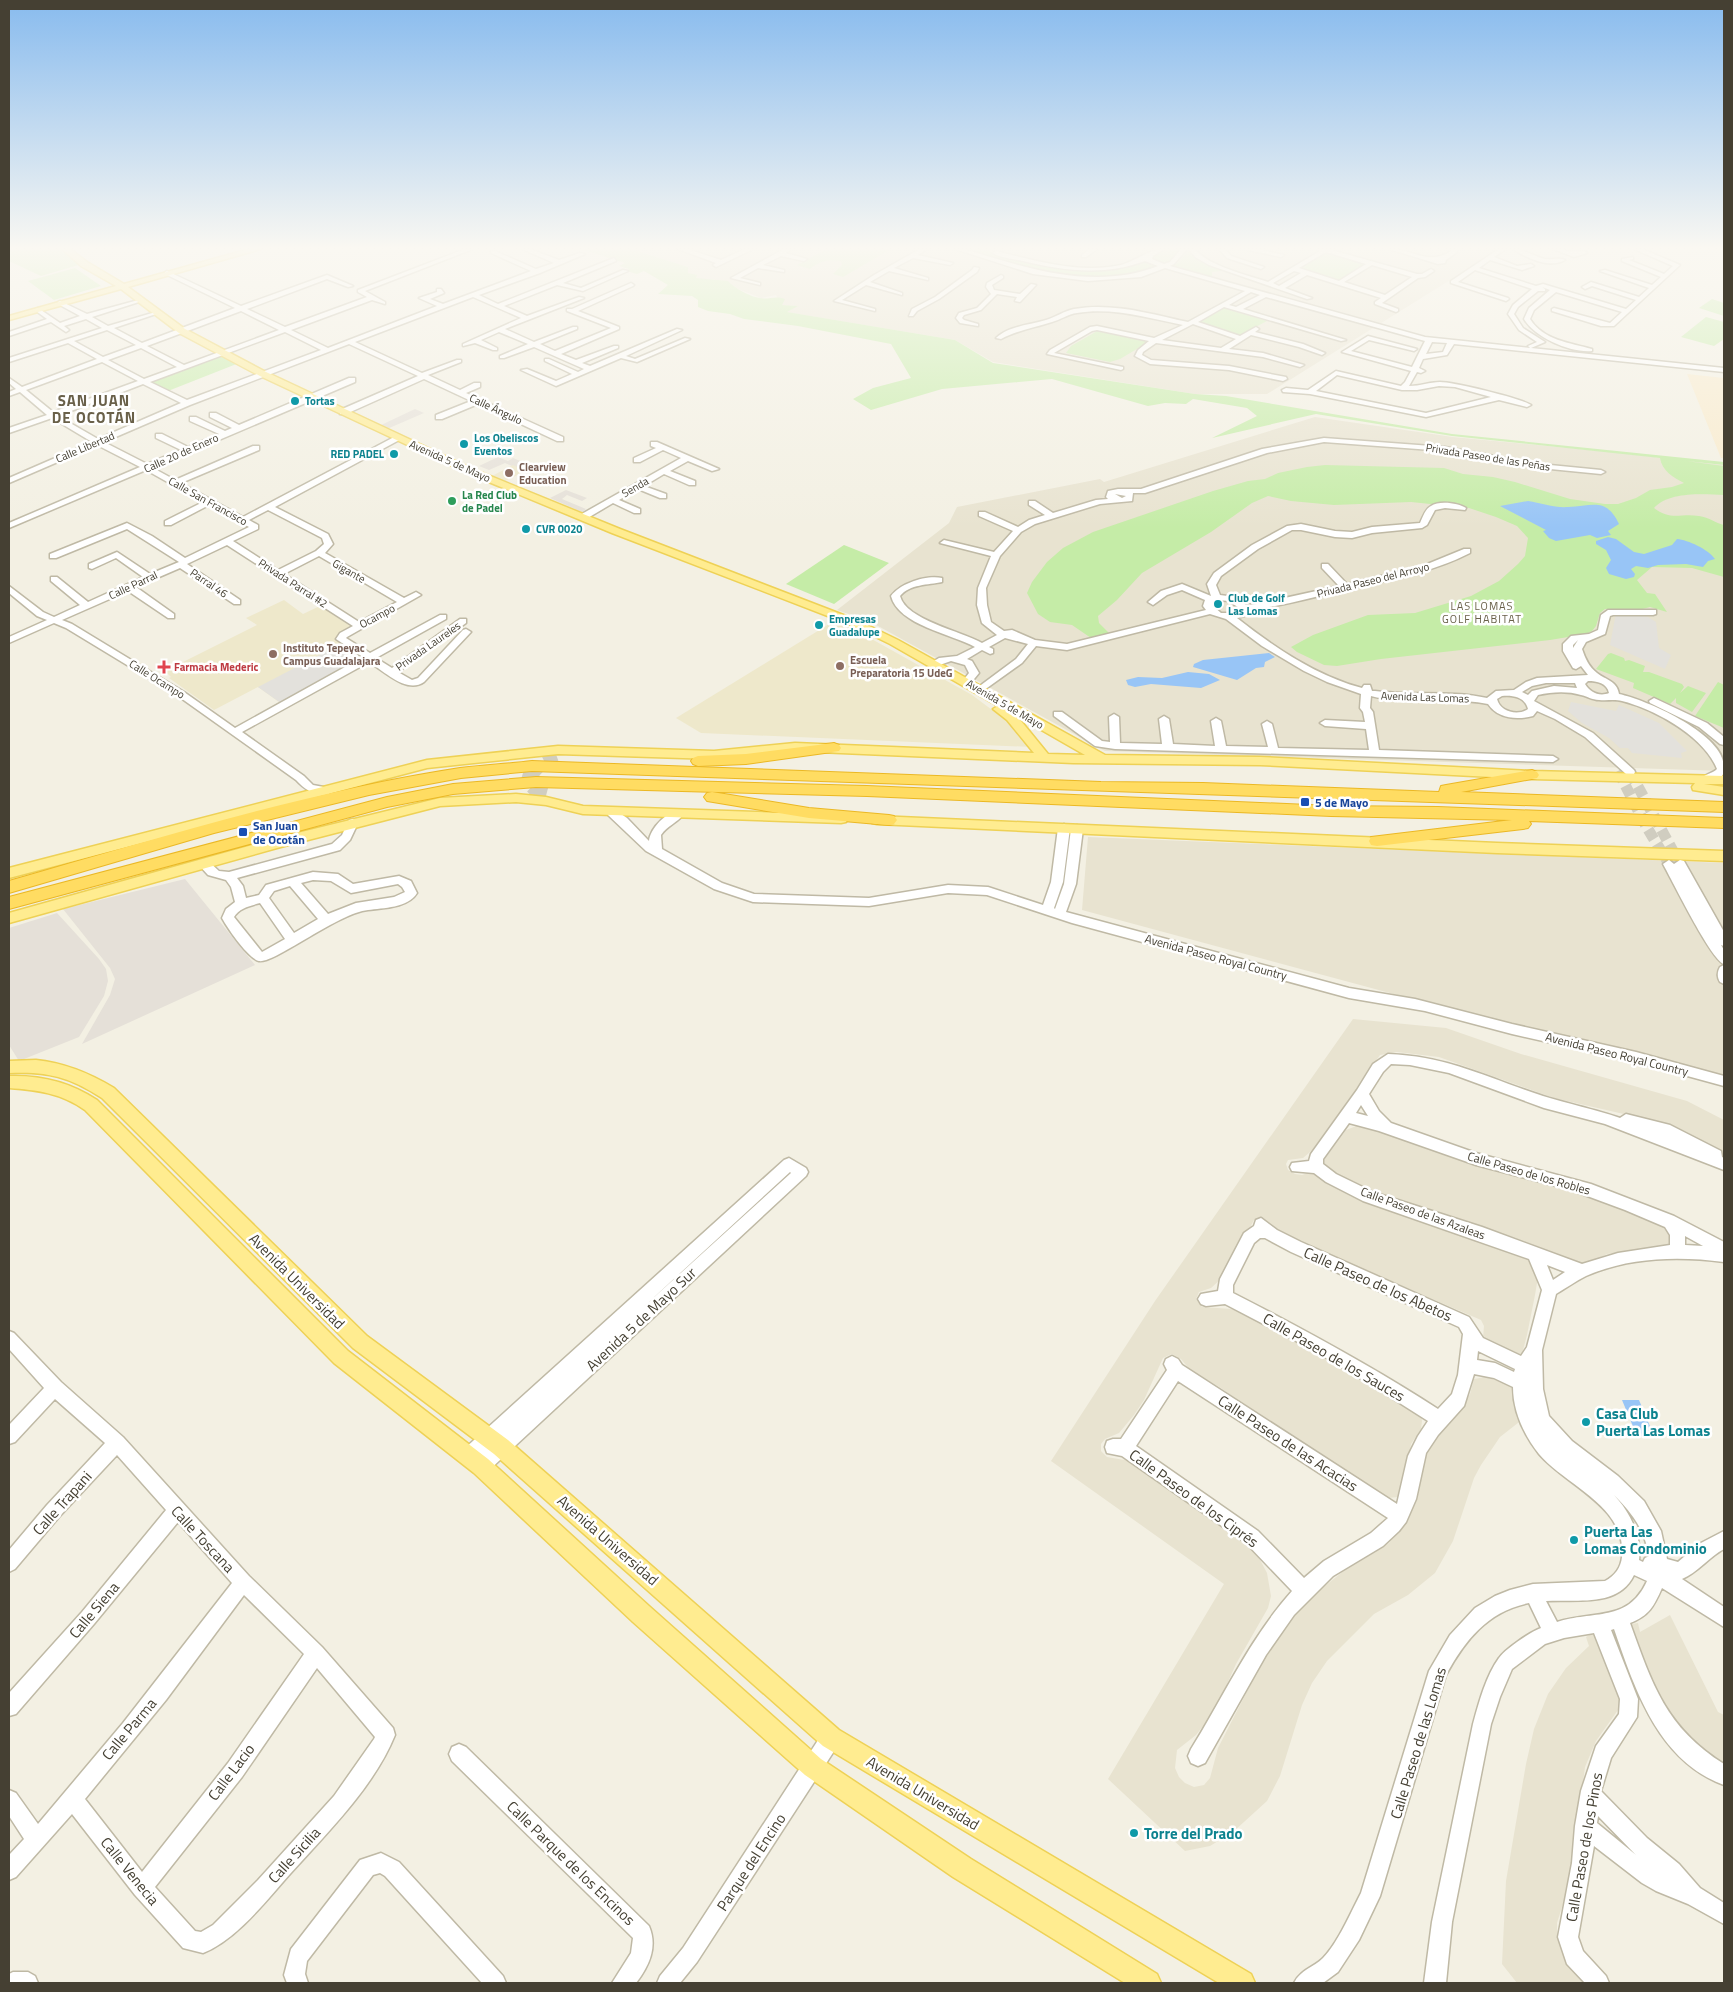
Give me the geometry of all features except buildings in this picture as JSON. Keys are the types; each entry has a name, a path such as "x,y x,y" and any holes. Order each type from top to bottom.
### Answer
{"highway":[{"path":"557,757 714,762 834,748"},
{"path":"9,887 213,828 377,788 461,773 532,766 1071,786 1203,788 1724,808"},
{"path":"1411,796 1532,775"},
{"path":"9,903 380,804 429,793 487,785 551,782 867,791 1331,811 1438,812 1724,823"},
{"path":"547,792 715,797 809,813 888,820"},
{"path":"312,822 397,807 440,802"},
{"path":"1378,841 1526,823 1543,816"},
{"path":"113,846 213,828"},
{"path":"9,910 60,889"}],"main road":[{"name":"Avenida 5 de Mayo","path":"201,342 310,397 470,470 583,517 842,618 894,642 1101,758"},
{"name":"Avenida 5 de Mayo","path":"828,613 893,646 979,694 1011,717 1044,757"},
{"path":"9,872 427,764 558,750 714,755 795,747 834,748 1044,757 1250,761 1532,775 1724,780"},
{"path":"1645,777 1724,791"},
{"path":"9,918 353,823 440,802 516,798 546,801 583,810 612,812 888,820 1724,856"},
{"name":"Avenida Universidad","path":"9,1067 25,1065 52,1067 82,1077 108,1093 360,1342 495,1442 831,1738 1242,1983"},
{"name":"Avenida Universidad","path":"9,1082 54,1086 80,1096 92,1105 341,1357 475,1461 642,1614 814,1767 962,1868 1148,1983"}],"street":[{"path":"9,360 65,342"},
{"path":"70,342 188,403"},
{"path":"136,342 183,366"},
{"path":"9,394 151,342"},
{"path":"9,431 252,342"},
{"path":"310,342 327,350"},
{"name":"Calle Libertad","path":"9,480 188,403 349,342"},
{"name":"Calle Ángulo","path":"349,342 560,439"},
{"path":"466,345 471,342"},
{"path":"479,342 495,349"},
{"path":"528,342 590,369"},
{"path":"502,357 538,342"},
{"path":"554,354 583,342"},
{"path":"525,370 556,384 653,342"},
{"path":"622,356 635,361 680,342"},
{"path":"1068,342 1050,354 1122,368"},
{"path":"1153,342 1136,354 1150,362 1189,364 1212,370 1244,370 1283,379"},
{"path":"1173,342 1227,348 1235,342"},
{"path":"1203,342 1300,365"},
{"path":"1289,342 1322,353"},
{"path":"1361,342 1344,352 1417,370"},
{"path":"1385,342 1414,349"},
{"path":"1424,384 1417,370 1420,357 1429,342"},
{"path":"1405,385 1441,342 1519,347 1532,346 1724,365"},
{"path":"1479,342 1724,370"},
{"path":"1532,346 1542,342"},
{"path":"1561,342 1597,352"},
{"path":"1420,357 1445,354 1451,343"},
{"path":"576,363 616,347"},
{"path":"547,360 578,374"},
{"path":"343,412 459,361"},
{"path":"1310,392 1336,373 1417,388 1424,384 1455,384 1527,405"},
{"name":"Calle San Francisco","path":"9,380 52,414 96,442 255,527"},
{"name":"Calle 20 de Enero","path":"9,526 352,380"},
{"path":"460,393 477,385"},
{"path":"1286,390 1310,392 1368,406 1426,415 1502,397"},
{"path":"106,395 123,405"},
{"path":"439,417 478,401"},
{"path":"213,415 238,428"},
{"path":"193,418 225,434"},
{"path":"159,436 188,450"},
{"path":"243,520 399,438"},
{"name":"Privada Paseo de las Peñas","path":"1142,491 1114,491 1113,498 1126,501 1142,491 1166,485 1257,453 1307,444 1330,445 1346,443 1445,449 1540,466 1601,472"},
{"path":"637,460 658,446 715,469"},
{"path":"175,483 256,448"},
{"name":"Senda","path":"583,517 687,458"},
{"path":"664,471 692,483"},
{"path":"638,486 663,496"},
{"path":"1123,491 1130,497"},
{"path":"1113,498 1050,515 1018,530 996,555 982,588 982,605 987,623 1017,637 1067,647 1211,611"},
{"path":"613,500 637,512"},
{"path":"168,523 209,502"},
{"path":"1032,503 1050,515"},
{"path":"1215,581 1220,585 1223,595 1228,598 1238,611 1219,615 1211,611 1208,604 1216,596 1211,584 1215,581 1217,575 1255,548 1290,528 1301,526 1344,535 1422,525 1425,523 1430,509 1435,506 1462,508"},
{"name":"Gigante","path":"269,507 325,536 329,544 318,553 404,602"},
{"path":"982,514 1018,530"},
{"name":"Parral 46","path":"53,556 127,526 148,538 238,602"},
{"name":"Calle Parral","path":"9,640 183,563 255,527"},
{"name":"Privada Parral #2","path":"227,541 359,626"},
{"path":"944,543 996,555"},
{"name":"Privada Paseo del Arroyo","path":"1238,611 1268,606 1393,577 1456,558 1466,551"},
{"path":"278,573 318,553"},
{"path":"92,566 117,555 150,578"},
{"path":"1325,566 1345,588"},
{"path":"54,579 87,606"},
{"path":"939,580 904,586 895,593 893,597 895,602 906,611 983,651"},
{"path":"129,587 171,616"},
{"path":"1153,602 1164,593 1182,587 1213,599 1228,598"},
{"name":"Calle Ocampo","path":"9,589 40,614 70,626 181,694 300,778 310,788 325,791"},
{"name":"Ocampo","path":"371,658 341,639 343,635 416,595"},
{"name":"Avenida Las Lomas","path":"1238,611 1249,633 1296,664 1327,678 1397,698 1464,696 1494,698"},
{"path":"1573,651 1578,644 1602,632 1606,615 1611,612 1654,612"},
{"path":"234,732 444,617"},
{"name":"Privada Laureles","path":"392,672 463,621"},
{"path":"371,658 409,683 415,684 466,632"},
{"path":"934,664 947,659 959,659 1017,637"},
{"path":"980,690 1026,654 1017,637"},
{"path":"967,682 974,673 972,666 974,661 983,651"},
{"path":"1573,651 1591,674 1612,691 1664,714 1691,733 1721,750"},
{"path":"1573,651 1582,680 1581,688 1587,693"},
{"path":"959,659 972,666"},
{"path":"1516,694 1523,687 1545,681 1599,679"},
{"path":"1530,707 1530,698 1535,694 1556,689 1572,689 1595,696 1612,691 1651,700 1703,725 1710,738 1721,750"},
{"path":"1367,690 1365,708 1368,712 1375,754"},
{"path":"1368,712 1374,710 1378,692"},
{"path":"1618,770 1593,747 1530,707 1516,694 1503,692 1494,698 1496,708 1512,716 1530,707 1559,717 1589,735 1630,772"},
{"path":"1058,714 1099,744 1116,746 1553,759"},
{"path":"1114,717 1116,746"},
{"path":"1164,719 1168,748"},
{"path":"1216,721 1221,749"},
{"path":"1325,723 1370,726"},
{"path":"1267,724 1274,751"},
{"path":"1706,779 1717,775 1722,769 1719,759 1721,750"},
{"path":"296,799 304,788 300,778"},
{"name":"Avenida Paseo Royal Country","path":"612,812 629,824 644,844 718,886 753,898 869,902 925,892 963,889 988,891 1348,990 1636,1057 1724,1081"},
{"path":"656,851 654,841 656,832 679,814"},
{"path":"204,864 220,876 229,876 336,847 346,837 353,823"},
{"path":"1048,908 1071,828"},
{"path":"1060,912 1070,884 1071,828"},
{"path":"1724,942 1675,864 1713,944 1724,959"},
{"path":"267,865 270,888 263,898 241,904 230,912 228,918 255,954 261,957 269,955 327,921 354,908 404,899 411,893 408,884 399,880 351,889"},
{"path":"229,876 237,886 241,904"},
{"path":"270,888 294,883 313,876 334,877 351,889 354,908"},
{"path":"1057,882 1070,884"},
{"path":"294,883 327,921"},
{"path":"263,898 293,941"},
{"path":"1724,970 1724,979"},
{"path":"1297,1167 1316,1167 1316,1158 1362,1094 1378,1068 1388,1059 1444,1064 1546,1102 1665,1129 1706,1148 1724,1162"},
{"name":"Calle Paseo de los Robles","path":"1362,1094 1374,1115 1389,1129"},
{"name":"Calle Paseo de los Robles","path":"1346,1117 1389,1129 1476,1159 1570,1184 1651,1212 1724,1249"},
{"name":"Calle Paseo de las Azaleas","path":"1316,1167 1326,1175 1395,1206 1490,1237 1535,1256 1582,1271"},
{"name":"Avenida 5 de Mayo Sur","path":"475,1461 795,1168"},
{"path":"1669,1221 1675,1227 1678,1237 1677,1252"},
{"name":"Calle Paseo de los Abetos","path":"1226,1297 1225,1284 1249,1238 1264,1228 1296,1248 1464,1322 1478,1342 1529,1377"},
{"path":"1550,1290 1582,1271 1636,1256 1677,1252 1724,1255"},
{"path":"1535,1256 1550,1290 1529,1377 1521,1400 1533,1433 1544,1448 1563,1467 1612,1504 1621,1516 1627,1532 1630,1561 1658,1571 1724,1618"},
{"path":"1206,1298 1226,1297"},
{"name":"Calle Paseo de los Sauces","path":"1226,1297 1320,1346 1382,1382 1440,1420"},
{"path":"1198,1756 1213,1734 1262,1642 1304,1591 1329,1568 1377,1541 1400,1516 1410,1494 1416,1458 1420,1447 1458,1400 1462,1392 1471,1345 1471,1330"},
{"name":"Calle Toscana","path":"9,1338 55,1388 117,1443 176,1511 242,1582 316,1653 386,1734 381,1746"},
{"path":"1466,1365 1529,1377"},
{"name":"Calle Paseo de las Acacias","path":"1119,1448 1174,1367 1400,1516"},
{"path":"1435,1983 1442,1922 1482,1724 1491,1695 1506,1663 1540,1637 1553,1632 1599,1623 1633,1613 1647,1601 1658,1571 1652,1531 1638,1507 1623,1491 1584,1462 1554,1435 1542,1420 1529,1377"},
{"path":"9,1436 55,1388"},
{"name":"Calle Trapani","path":"9,1563 53,1511 117,1443"},
{"name":"Calle Paseo de los Ciprés","path":"1119,1448 1252,1538 1304,1591"},
{"name":"Calle Siena","path":"9,1707 88,1618 176,1511"},
{"path":"1658,1571 1681,1571 1704,1550 1724,1540"},
{"name":"Calle Paseo de las Lomas","path":"1305,1983 1331,1965 1352,1933 1370,1896 1438,1671 1450,1649 1466,1630 1500,1602 1524,1594 1599,1590 1613,1587 1623,1577 1630,1561"},
{"name":"Calle Parma","path":"9,1870 37,1840 182,1665 242,1582"},
{"path":"1533,1593 1553,1632"},
{"path":"1619,1618 1655,1710 1673,1737 1699,1760 1724,1775"},
{"path":"1599,1623 1628,1699 1648,1694"},
{"name":"Calle Lacio","path":"142,1888 235,1770 316,1653"},
{"name":"Calle Paseo de los Pinos","path":"1600,1983 1574,1957 1568,1937 1582,1863 1585,1826 1591,1795 1603,1753 1628,1717 1628,1699"},
{"name":"Parque del Encino","path":"667,1983 690,1955 814,1767 831,1738"},
{"name":"Calle Sicilia","path":"190,1941 203,1943 220,1932 265,1887 341,1803 381,1746"},
{"name":"Calle Parque de los Encinos","path":"459,1754 642,1933 644,1941 641,1954 623,1983"},
{"path":"1591,1795 1640,1845 1672,1872 1693,1895"},
{"name":"Calle Venecia","path":"72,1798 142,1888 190,1941"},
{"path":"9,1800 37,1840"},
{"path":"1585,1826 1640,1870 1664,1886 1693,1895 1724,1914"},
{"path":"298,1983 294,1975 298,1956 367,1868 381,1862 392,1869 496,1983"},
{"path":"13,1983 28,1983"}],"shaded area":[{"path":"958,342 1351,342 1267,394 1195,394 993,362"},
{"path":"1687,374 1724,378 1724,458 1721,458"},
{"path":"415,409 424,413 387,429 379,426"},
{"path":"1315,417 1453,437 1724,465 1724,771 1105,751 869,621 837,610 949,523 957,507 1100,479 1104,482"},
{"path":"498,457 508,461 513,458 525,463 516,468 505,463 489,470 479,466"},
{"name":"Clearview Education","path":"513,465 526,471 505,481 492,476"},
{"path":"566,490 587,498 582,501 567,495 562,499 586,509 582,512 550,498"},
{"name":"Instituto Tepeyac Campus Guadalajara","path":"284,600 303,614 322,605 355,626 337,635 343,642 335,647 358,662 282,704 258,687 214,710 169,678 171,677 168,674 164,676 161,673 257,625 246,618"},
{"path":"1616,613 1648,617 1656,622 1659,648 1671,655 1665,669 1610,645"},
{"name":"Escuela Preparatoria 15 UdeG","path":"834,621 868,637 972,695 1007,721 1032,747 701,733 676,718"},
{"path":"335,647 358,662 282,704 258,687"},
{"path":"1571,702 1616,711 1619,705 1659,723 1687,751 1681,753 1682,758 1632,753 1628,748 1620,748 1609,738 1582,723 1568,711"},
{"path":"1088,837 1724,863 1724,1083 1082,910"},
{"path":"185,879 255,965 82,1044 110,995 115,979 110,968 63,909"},
{"path":"57,913 99,959 106,969 108,981 104,996 79,1037 19,1061 9,1045 9,928"},
{"path":"1353,1019 1446,1028 1521,1054 1687,1101 1724,1120 1724,1156 1663,1123 1554,1098 1439,1057 1397,1052 1380,1055 1317,1146 1303,1158 1288,1160 1286,1164 1288,1170 1295,1174 1302,1175 1308,1173 1318,1175 1531,1259 1538,1277 1527,1335 1522,1354 1518,1358 1483,1338 1484,1326 1481,1320 1281,1233 1267,1222 1259,1219 1254,1220 1222,1278 1211,1288 1199,1292 1196,1299 1202,1307 1232,1309 1252,1318 1421,1414 1422,1421 1421,1429 1411,1444 1405,1481 1399,1497 1387,1498 1276,1428 1221,1388 1190,1370 1181,1359 1172,1354 1163,1358 1144,1400 1134,1415 1119,1433 1105,1439 1101,1444 1101,1451 1107,1457 1130,1461 1220,1525 1257,1554 1267,1573 1271,1596 1268,1608 1236,1664 1215,1711 1196,1735 1177,1750 1175,1768 1179,1777 1185,1783 1194,1787 1204,1785 1210,1778 1218,1748 1261,1664 1292,1618 1316,1593 1350,1566 1389,1543 1406,1521 1417,1500 1427,1450 1459,1411 1470,1394 1474,1379 1485,1377 1505,1383 1514,1390 1523,1419 1500,1437 1481,1465 1474,1478 1453,1541 1435,1573 1408,1595 1374,1614 1327,1661 1312,1683 1302,1705 1280,1776 1267,1801 1233,1832 1210,1846 1185,1851 1108,1779 1224,1584 1051,1461 1155,1301"},
{"path":"1359,1125 1384,1132 1440,1153 1592,1195 1670,1228 1674,1244 1607,1254 1584,1265 1401,1202 1331,1171 1324,1163 1324,1160 1346,1130"},
{"path":"1670,1615 1718,1712 1724,1715 1724,1767 1705,1754 1669,1719 1629,1631 1632,1624 1638,1623 1640,1632"},
{"path":"1591,1634 1596,1636 1623,1703 1596,1741 1585,1767 1575,1848 1567,1891 1557,1923 1557,1934 1566,1956 1592,1983 1517,1983 1502,1964 1506,1881 1526,1764 1534,1729 1548,1694 1566,1668 1589,1646 1586,1637"}],"green space":[{"name":"Club de Golf Las Lomas","path":"880,342 958,342 993,363 1195,394 1226,396 1452,434 1724,462 1724,465 1686,461 1724,466 1724,495 1697,494 1677,496 1660,503 1654,508 1666,514 1703,517 1724,525 1724,577 1692,568 1652,567 1637,580 1647,593 1655,594 1667,612 1650,607 1639,610 1605,609 1600,613 1596,626 1586,634 1337,666 1324,665 1297,652 1291,647 1313,635 1368,615 1415,613 1471,596 1499,581 1518,564 1525,556 1528,538 1517,526 1469,508 1411,502 1334,505 1291,501 1268,496 1252,503 1211,532 1142,573 1117,600 1098,616 1099,623 1109,633 1091,638 1072,625 1050,622 1038,614 1027,593 1032,582 1047,562 1063,548 1093,532 1213,491 1248,481 1265,479 1278,473 1325,465 1444,468 1463,474 1493,477 1515,482 1570,499 1605,504 1618,504 1636,498 1650,490 1684,483 1672,476 1663,467 1660,458 1452,436 1316,414 1212,438 1257,416 1247,408 1193,399 1186,404 1165,403 1148,406 1052,379 942,389 871,410 853,399 873,388 911,378 891,344"},
{"path":"1078,342 1147,343 1120,359 1110,362 1066,353 1071,346"},
{"path":"1699,342 1720,342 1714,346"},
{"path":"220,354 239,363 168,391 146,381"},
{"path":"844,545 889,563 834,604 786,584"},
{"path":"1611,653 1624,658 1625,661 1629,660 1645,666 1643,672 1649,672 1682,684 1684,687 1680,693 1688,686 1706,693 1692,712 1676,703 1676,698 1670,704 1633,688 1634,683 1596,669 1608,654"},
{"path":"1718,682 1724,685 1724,728 1695,716"}],"water":[{"path":"1528,501 1558,507 1603,506 1614,515 1619,524 1608,531 1611,535 1597,538 1590,535 1556,541 1549,538 1543,531 1546,530 1500,506"},
{"path":"1608,537 1616,539 1634,552 1644,554 1672,545 1677,539 1682,540 1703,549 1715,559 1708,561 1703,567 1686,564 1658,565 1648,568 1636,566 1631,569 1635,574 1634,577 1626,579 1609,574 1606,568 1611,560 1606,550 1596,544 1596,541"},
{"path":"1269,653 1275,657 1265,662 1264,667 1256,668 1237,680 1193,667 1194,664 1203,660"},
{"path":"1188,672 1209,674 1220,680 1201,688 1151,684 1135,687 1128,685 1126,680 1138,677 1162,678"},
{"path":"1622,1400 1639,1400 1654,1436 1637,1436"}],"tunnel":[{"path":"547,792 536,789 529,782 530,777 538,765 557,757"},
{"path":"1618,771 1646,826 1669,864"},
{"path":"1630,772 1680,864"}],"place":[{"name":"Tortas","path":"295,401"},
{"name":"Los Obeliscos Eventos","path":"464,444"},
{"name":"RED PADEL","path":"394,454"},
{"name":"Clearview Education","path":"509,473"},
{"name":"La Red Club de Padel","path":"452,501"},
{"name":"CVR 0020","path":"526,529"},
{"name":"Club de Golf Las Lomas","path":"1218,604"},
{"name":"Empresas Guadalupe","path":"819,625"},
{"name":"Instituto Tepeyac Campus Guadalajara","path":"273,654"},
{"name":"Escuela Preparatoria 15 UdeG","path":"840,666"},
{"name":"Farmacia Mederic","path":"164,667"},
{"name":"5 de Mayo","path":"1305,802"},
{"name":"San Juan de Ocotán","path":"243,832"},
{"name":"Casa Club Puerta Las Lomas","path":"1586,1422"},
{"name":"Puerta Las Lomas Condominio","path":"1574,1540"},
{"name":"Torre del Prado","path":"1134,1833"}],"district":[{"name":"SAN JUAN DE OCOTÁN","path":"94,408"},
{"name":"LAS LOMAS GOLF HABITAT","path":"1482,612"}]}
